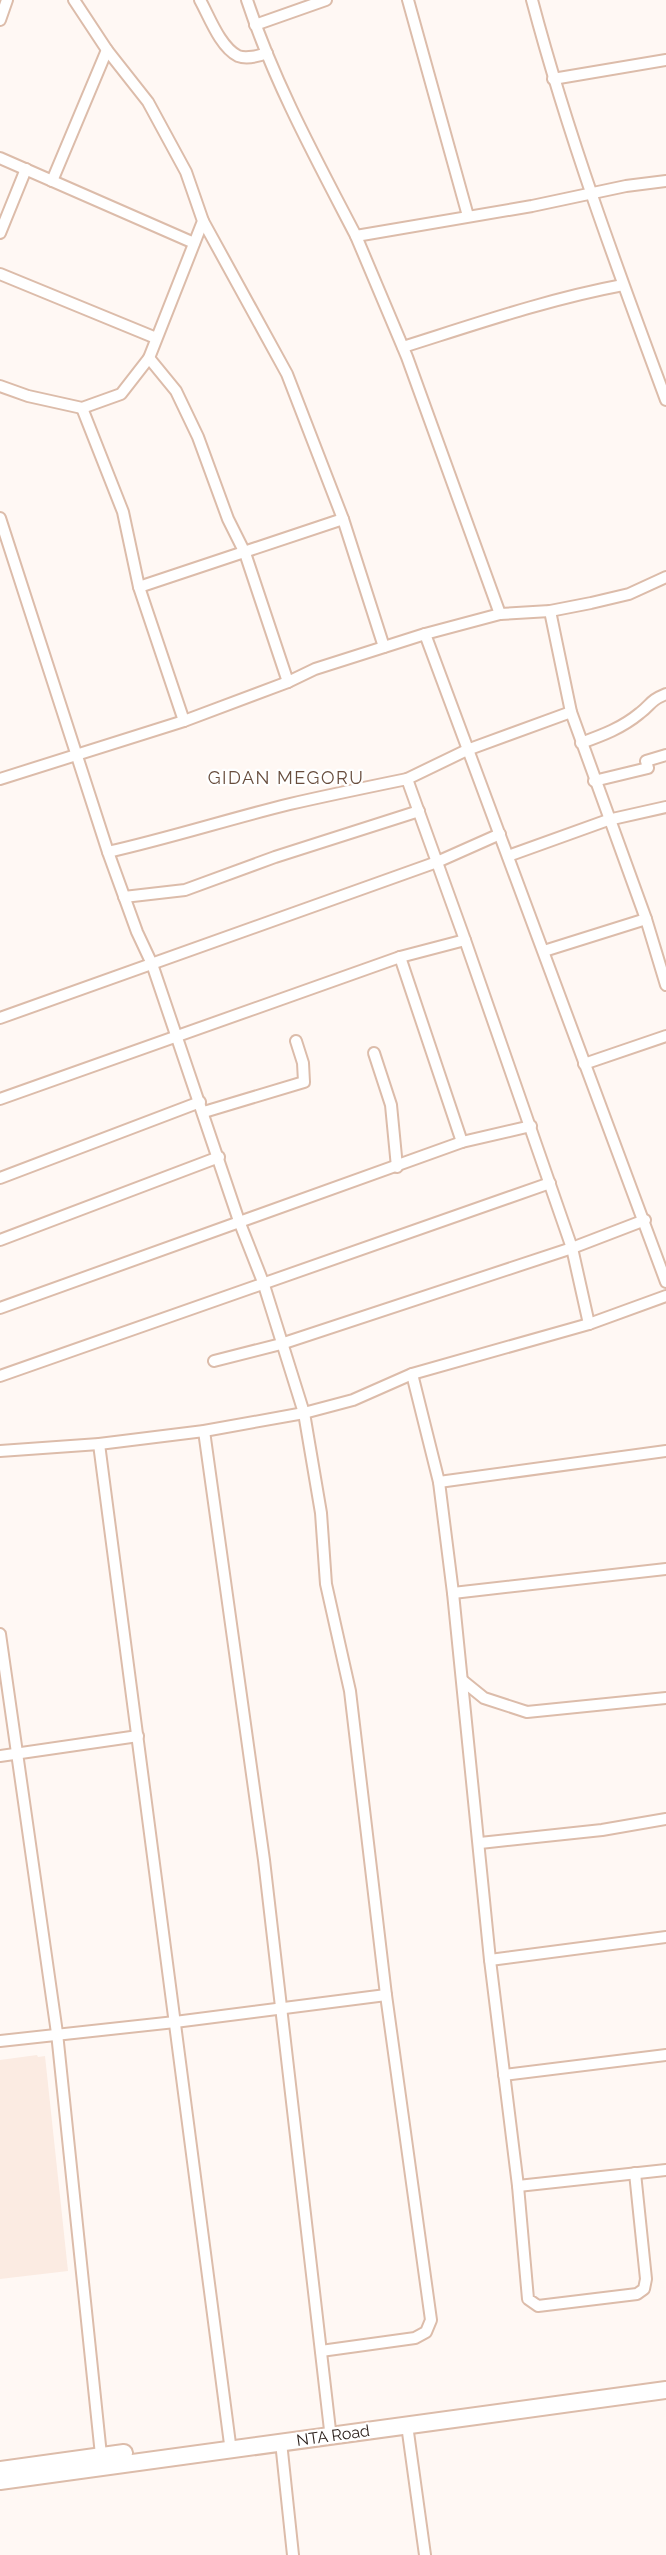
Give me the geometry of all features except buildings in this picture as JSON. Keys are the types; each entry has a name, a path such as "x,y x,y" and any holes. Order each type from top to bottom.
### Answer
{"main road":[{"name":"NTA Road","path":"0,2470 101,2455 230,2444 666,2380"},
{"name":"NTA Road","path":"0,2481 666,2390"}],"street":[{"path":"74,0 107,50 148,102 186,172 203,221 287,374 343,519 384,647"},
{"path":"200,0 232,52 241,57 267,53"},
{"path":"247,0 267,53 317,161 356,236 403,347 500,614"},
{"path":"255,25 326,0"},
{"path":"408,0 468,216"},
{"path":"532,0 553,79 591,194 666,400"},
{"path":"52,181 107,50"},
{"path":"553,79 666,60"},
{"path":"0,158 194,243"},
{"path":"0,233 26,169"},
{"path":"356,236 626,186 666,181"},
{"path":"0,386 28,396 82,408 121,394 149,358 203,221"},
{"path":"0,274 156,338"},
{"path":"403,347 508,313 579,293 623,285"},
{"path":"149,358 176,391 198,437 228,519 245,553 288,682"},
{"path":"82,408 123,512 139,587 184,721"},
{"path":"0,518 79,756 108,852 136,932 152,964 202,1107 239,1221 263,1282 304,1413 321,1513 326,1584 350,1690 386,1995 431,2320 426,2332 416,2338 321,2351"},
{"path":"139,587 343,519"},
{"path":"0,779 79,756 184,721 288,682 315,669 425,634 500,614 550,611 629,594 666,577"},
{"path":"550,611 571,712 608,820 646,919 666,985"},
{"path":"425,634 584,1064 645,1220 666,1282"},
{"path":"581,743 609,734 642,712 651,700 666,694"},
{"path":"108,852 169,838 289,804 407,779 467,750 571,712"},
{"path":"594,781 648,768 646,761 666,755"},
{"path":"407,779 531,1126 572,1248 589,1324"},
{"path":"508,856 608,820 666,807"},
{"path":"124,897 185,890 275,856 419,811"},
{"path":"0,1018 437,862 500,834"},
{"path":"544,951 646,919"},
{"path":"0,1099 400,957 465,940"},
{"path":"400,957 462,1142"},
{"path":"584,1064 666,1036"},
{"path":"0,1178 202,1107 304,1082 303,1063 296,1041"},
{"path":"374,1053 391,1105 397,1167"},
{"path":"0,1308 462,1142 531,1126"},
{"path":"0,1240 219,1157"},
{"path":"0,1376 550,1183"},
{"path":"214,1361 281,1344 572,1248 645,1220"},
{"path":"0,1451 99,1444 204,1431 304,1413 352,1400 411,1374 589,1324 666,1296"},
{"path":"411,1374 439,1482 463,1681 490,1960 518,2186 528,2300 538,2306 549,2305 637,2294 644,2289 646,2279 635,2173"},
{"path":"204,1431 262,1848 330,2430"},
{"path":"99,1444 230,2444"},
{"path":"439,1482 666,1451"},
{"path":"453,1593 666,1569"},
{"path":"0,1634 57,2033 101,2455"},
{"path":"463,1681 484,1698 527,1712 666,1698"},
{"path":"0,1756 138,1736"},
{"path":"480,1843 602,1830 666,1819"},
{"path":"490,1960 666,1937"},
{"path":"0,2041 57,2033 175,2022 386,1995"},
{"path":"504,2075 666,2055"},
{"path":"518,2186 666,2170"},
{"path":"407,2425 425,2555"},
{"path":"281,2442 293,2555"}],"shaded area":[{"path":"37,2055 38,2057 45,2056 68,2271 0,2279 0,2060"}],"district":[{"name":"GIDAN MEGORU","path":"286,778"}]}
